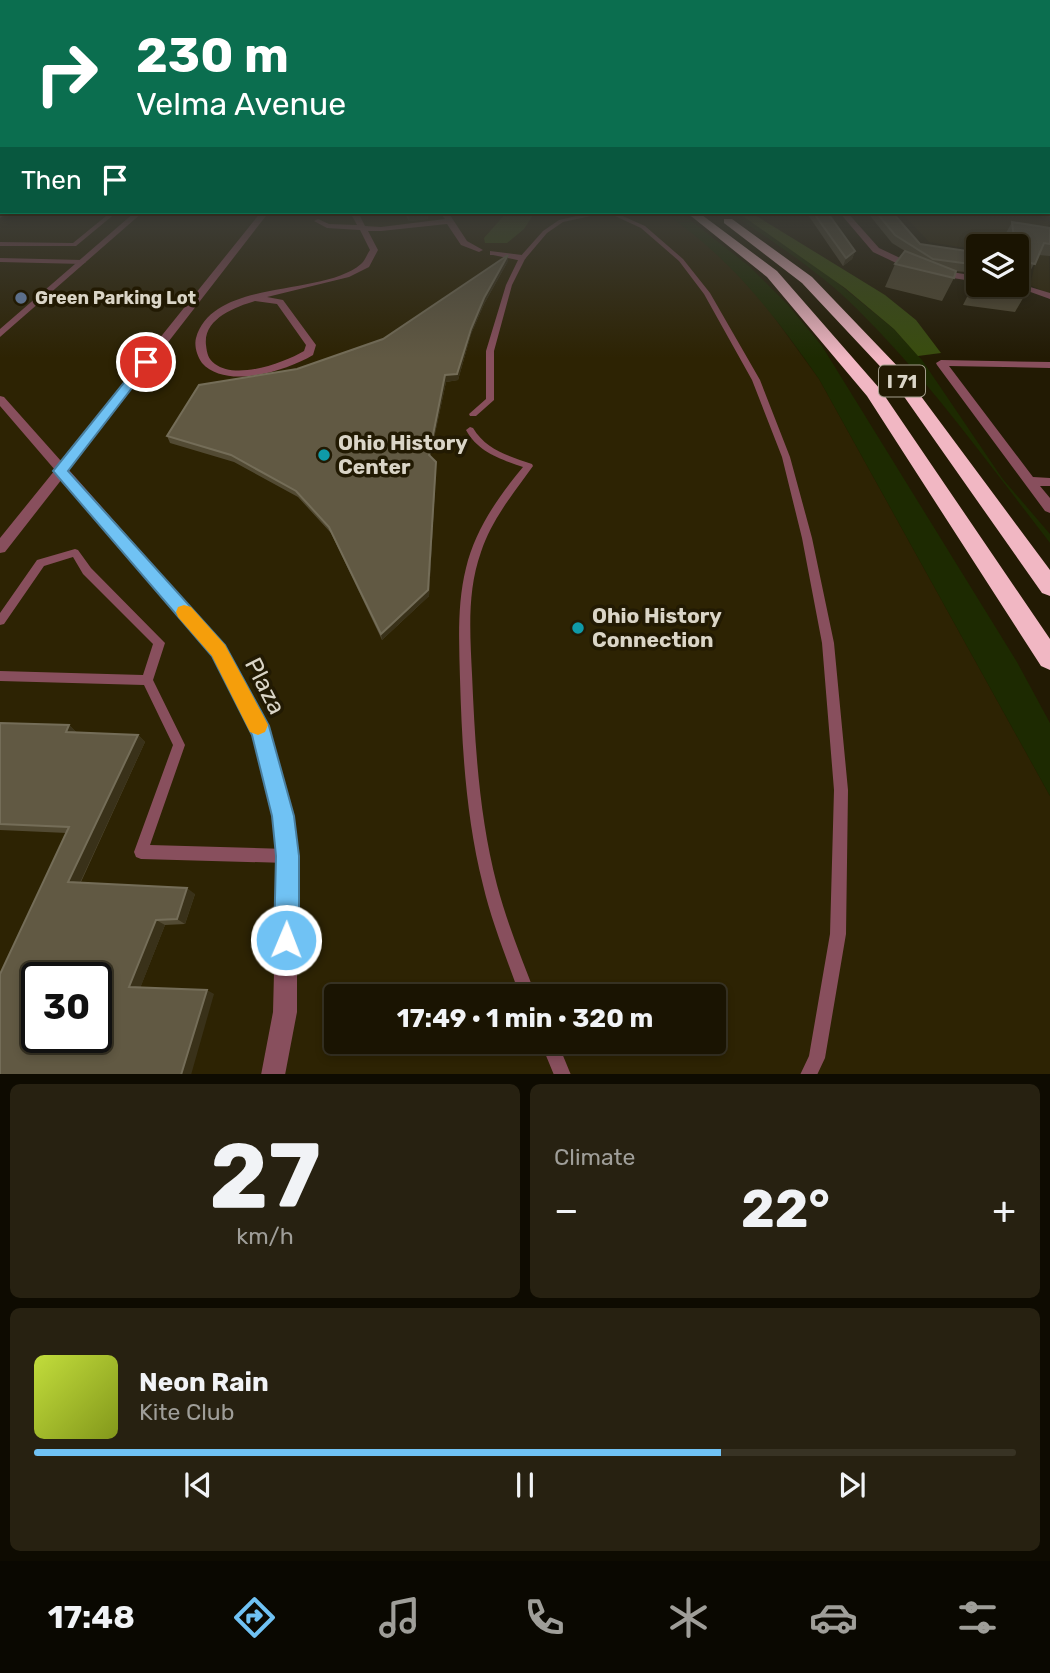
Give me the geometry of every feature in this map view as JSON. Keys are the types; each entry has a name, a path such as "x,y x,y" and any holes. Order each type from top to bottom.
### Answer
{"highway":[{"name":"I 71","path":"750,257 772,274 874,393 1050,659"},
{"name":"I 71","path":"776,257 807,280 897,375 1050,587"},
{"path":"994,510 1050,572"}],"street":[{"path":"0,334 88,257"},
{"path":"0,548 229,257"},
{"path":"255,298 280,302 312,345 309,353 284,367 258,372 236,373 215,369 200,352 202,331 207,323 225,309 255,298 351,274 369,263 371,257"},
{"path":"517,257 522,258"},
{"path":"889,257 931,272 966,277"},
{"path":"280,302 290,289"},
{"path":"1029,289 1050,296"},
{"path":"1050,365 941,363 1050,508"},
{"name":"Plaza","path":"0,399 219,651 262,733 283,816 287,856 285,1012 273,1074"},
{"path":"1029,481 1050,482"}],"lane":[{"path":"678,257 707,293 756,380 786,457 828,636 841,790 838,934 817,1058 808,1074"},
{"path":"473,414 490,400 489,351 509,285 522,258"},
{"path":"0,260 83,262"},
{"path":"470,430 477,442 529,467 498,507 477,550 470,576 465,633 468,738 486,871 524,984"},
{"path":"0,621 41,563 75,554 88,571 159,643 147,680 179,745 141,852 287,856"},
{"path":"0,676 147,680"},
{"path":"554,1054 563,1074"}],"shaded area":[{"name":"Ohio History Connection","path":"0,257 721,257 755,291 819,379 1050,796 1050,1074 0,1074"},
{"path":"1032,257 1049,257 1050,294 1030,285 1036,260"}],"green space":[{"path":"719,257 738,257 749,266 788,305 822,346 1017,662 1050,723 1050,796 819,379 767,309"},
{"path":"795,257 803,257 822,270 894,329 922,360 1002,478 1050,534 1050,543 908,363 856,308"},
{"path":"801,257 823,257 885,295 916,320 941,353 918,356 894,329 845,288"}],"building":[{"name":"Ohio History Center","path":"507,257 484,298 457,374 445,375 429,455 436,462 428,590 381,634 329,527 296,491 231,455 167,436 199,385 297,369 383,339"},
{"path":"900,257 921,257 956,271 954,278 895,264"},
{"path":"930,257 966,257 966,263 933,259"},
{"path":"1029,257 1038,257 1035,264 1029,263"},
{"path":"0,723 69,725 66,732 138,735 68,882 187,888 177,919 156,920 129,987 207,990 181,1074 0,1074 0,974 69,827 0,824"}],"slow traffic":[{"path":"184,612 219,651 258,725"}],"place":[{"name":"Green Parking Lot","path":"21,298"},
{"name":"Ohio History Center","path":"324,455"},
{"name":"Ohio History Connection","path":"578,628"}],"route":[{"path":"146,362 60,471 219,651 262,733 283,816 287,856 286,940"}]}
